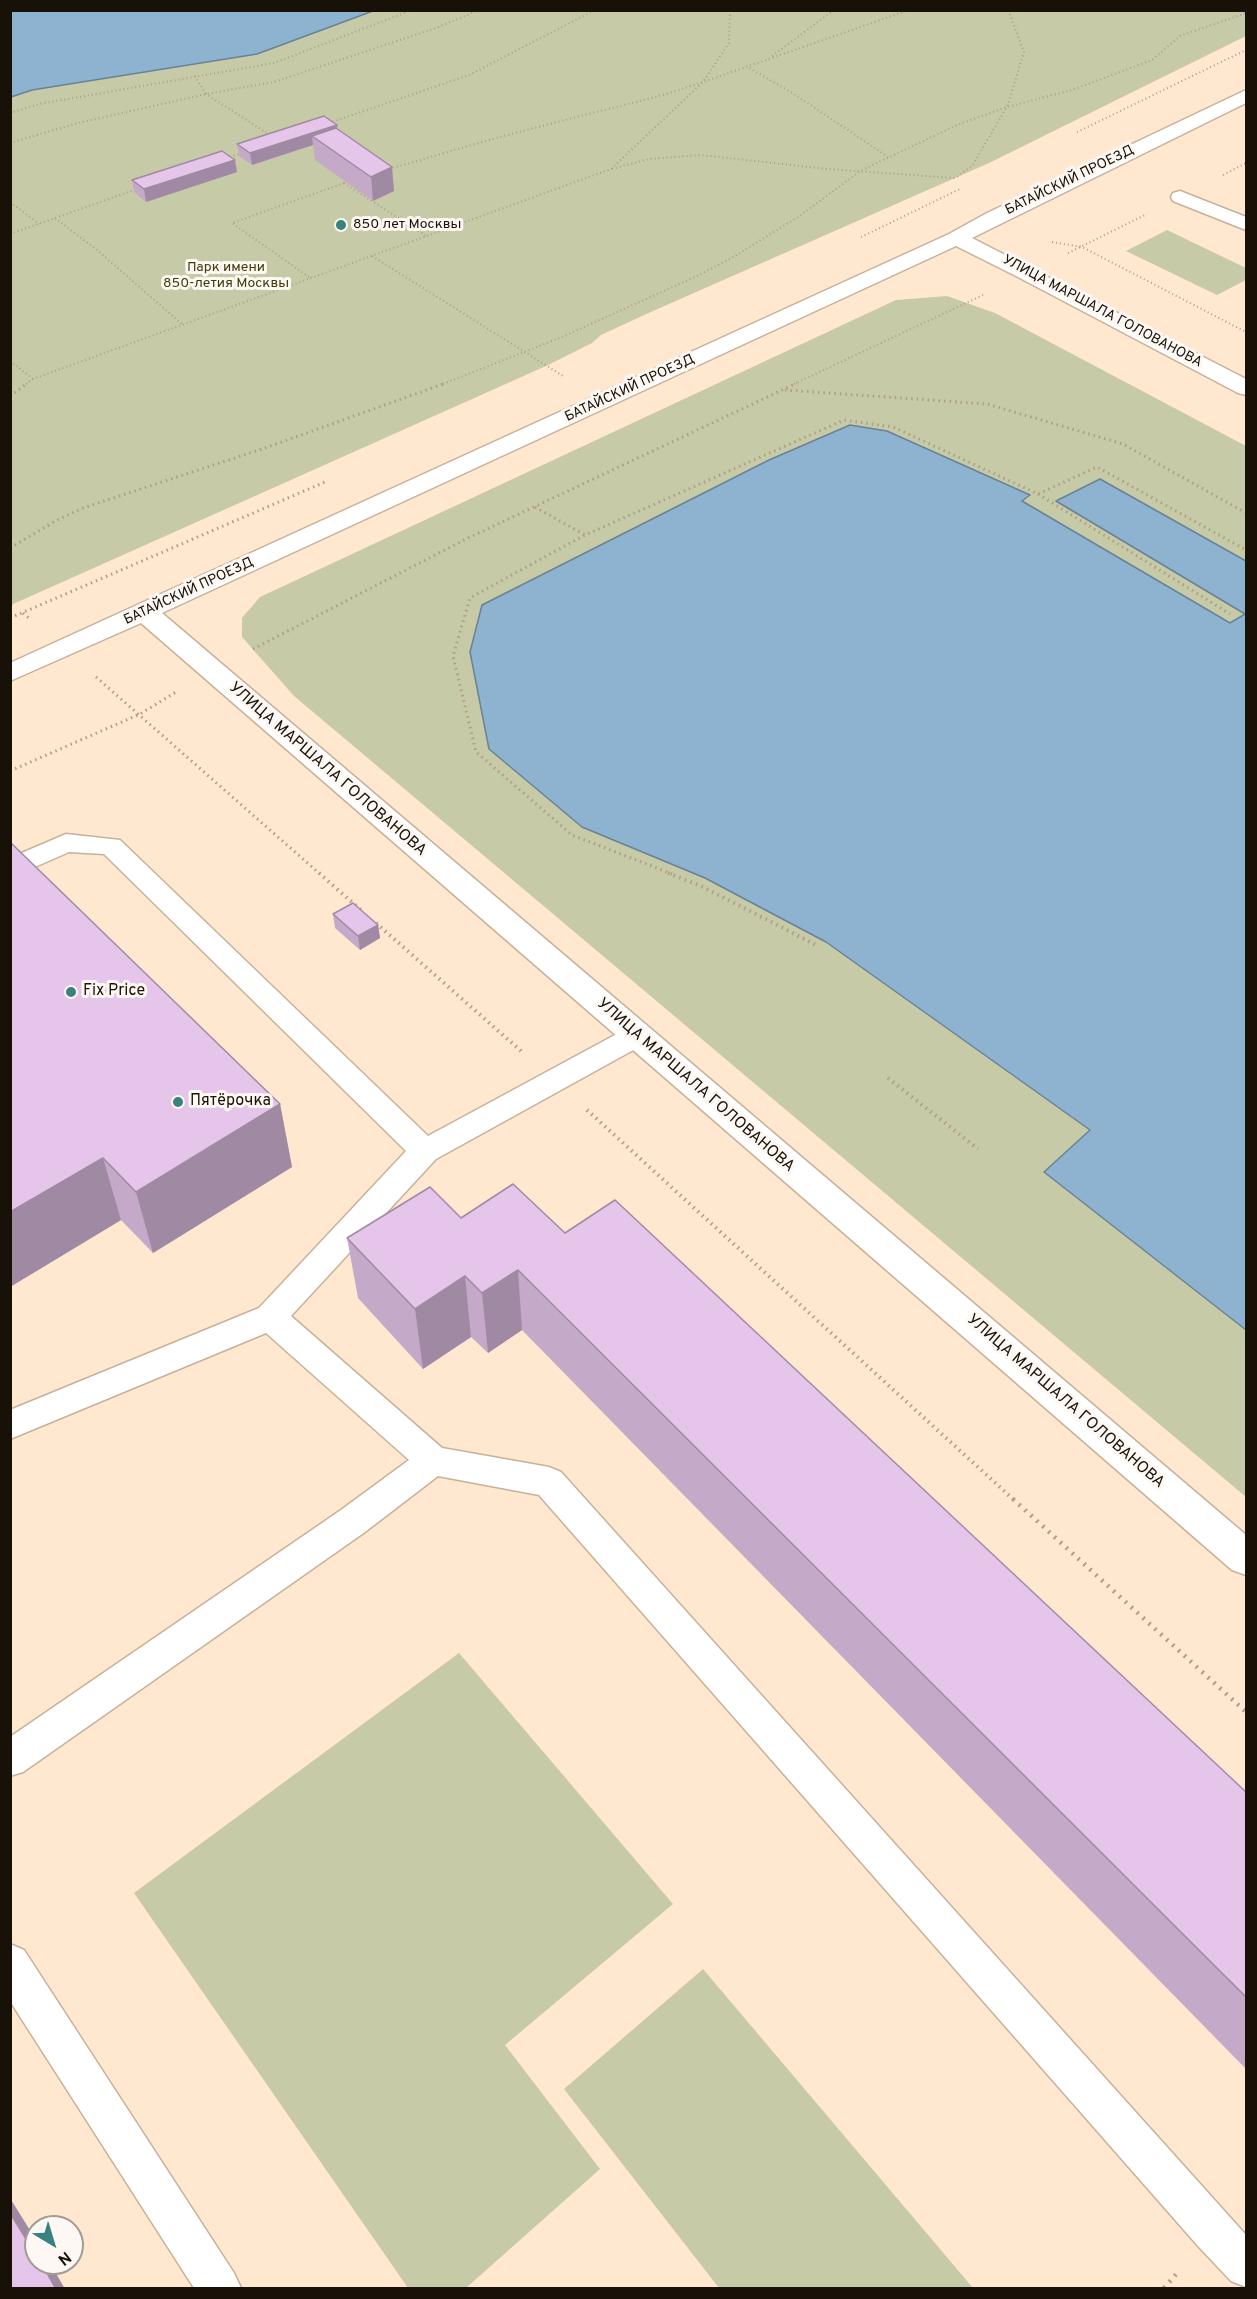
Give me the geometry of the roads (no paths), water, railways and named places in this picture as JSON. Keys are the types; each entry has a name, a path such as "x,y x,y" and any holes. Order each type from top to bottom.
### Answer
{"main road":[{"name":"БАТАЙСКИЙ ПРОЕЗД","path":"10,673 146,613 956,238 994,217 1246,96"},
{"name":"УЛИЦА МАРШАЛА ГОЛОВАНОВА","path":"956,238 1026,272 1246,388"},
{"name":"УЛИЦА МАРШАЛА ГОЛОВАНОВА","path":"146,613 1246,1558"}],"lane":[{"path":"1180,196 1246,224"},
{"path":"10,869 66,843 111,846 425,1151"},
{"path":"10,1425 270,1317 425,1151 636,1036"},
{"path":"270,1317 433,1461 549,1482 1246,2266"},
{"path":"10,1759 353,1521 433,1461"},
{"path":"10,1964 219,2289"}],"water":[{"path":"11,10 373,11 257,54 32,90 11,97"},
{"path":"850,425 887,431 1030,495 1022,501 1230,623 1245,614 1056,501 1100,479 1246,561 1246,1330 1044,1172 1090,1130 826,942 705,878 582,827 489,749 470,652 482,605 769,460"}],"place":[{"name":"850 лет Москвы","path":"341,225"},
{"name":"Fix Price","path":"71,992"},
{"name":"Пятёрочка","path":"178,1102"}],"park label":[{"name":"Парк имени 850-летия Москвы","path":"226,276"}]}
